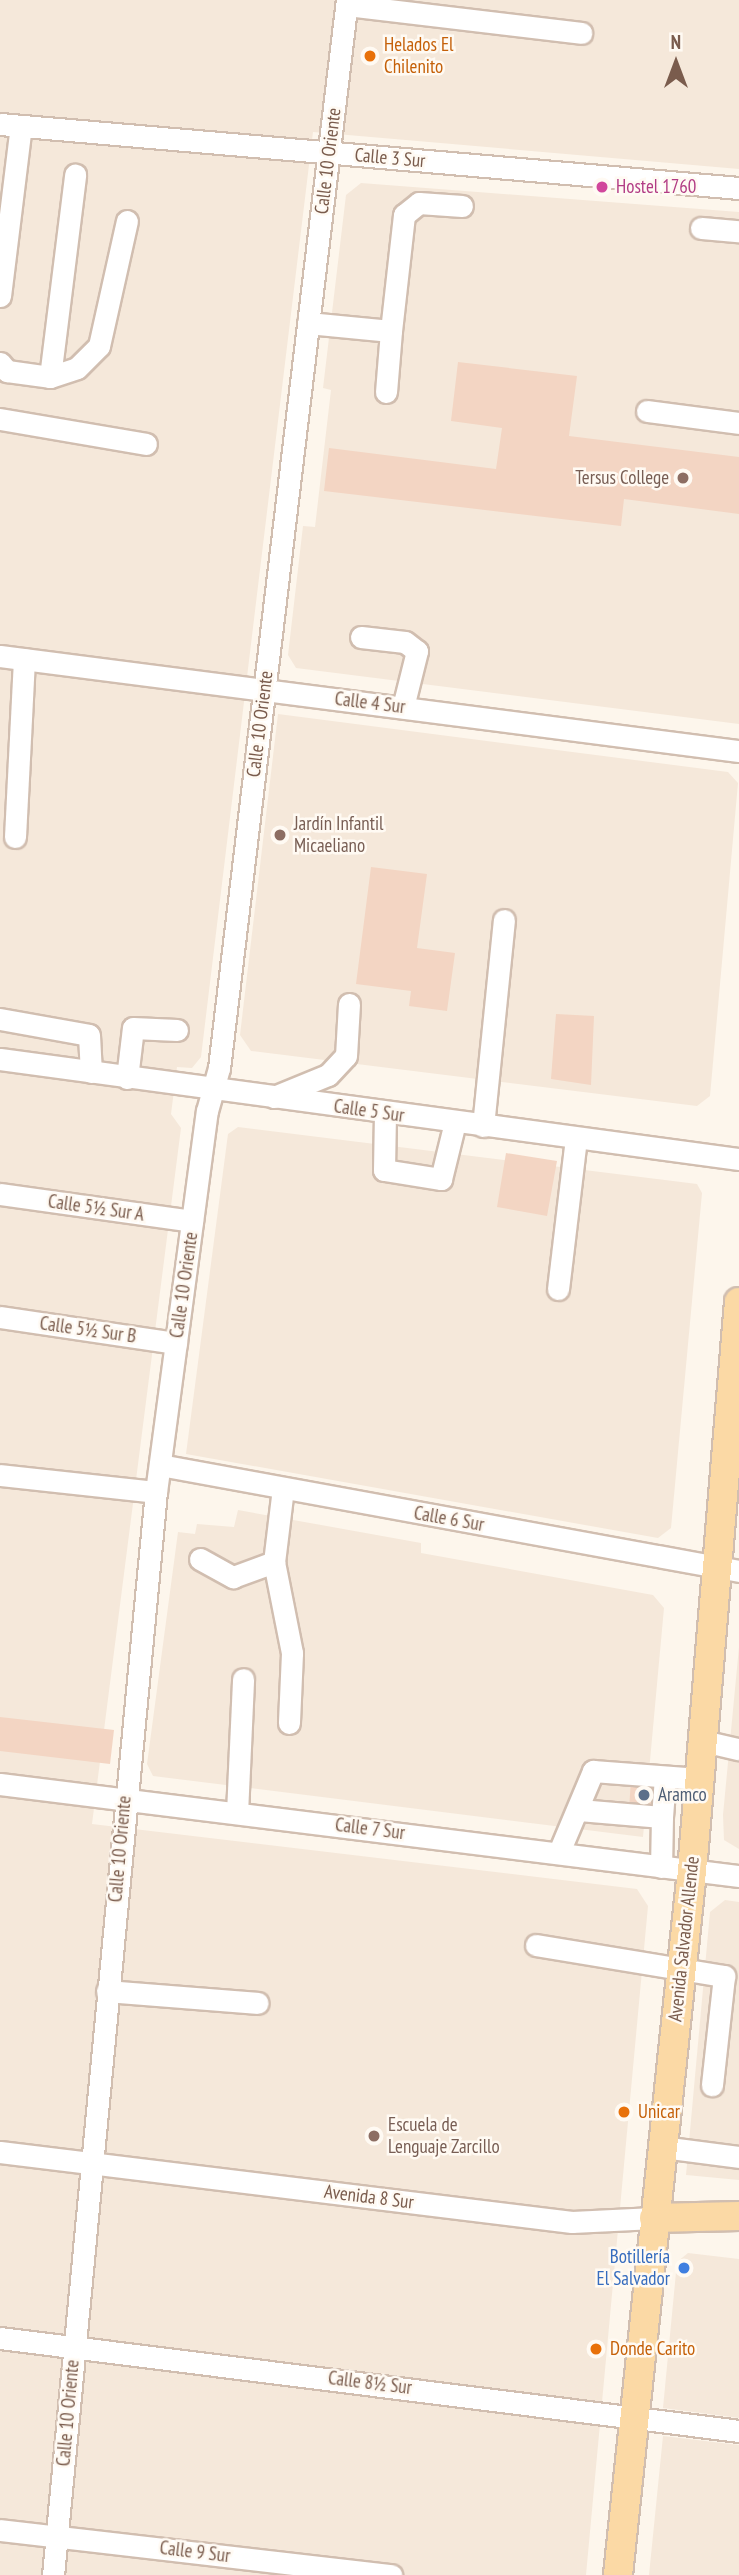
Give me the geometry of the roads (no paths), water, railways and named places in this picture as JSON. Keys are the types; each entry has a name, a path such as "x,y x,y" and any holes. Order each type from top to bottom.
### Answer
{"main road":[{"name":"Avenida Salvador Allende","path":"618,2575 653,2218 692,1871 703,1741 728,1569 738,1315"},
{"name":"Avenida 8 Sur","path":"653,2218 739,2216"}],"street":[{"path":"347,2 581,33"},
{"name":"Calle 10 Oriente","path":"53,2575 124,1798 156,1492 265,690 347,2"},
{"path":"0,296 10,125"},
{"name":"Calle 3 Sur","path":"10,125 739,188"},
{"path":"50,377 75,175"},
{"path":"386,392 404,215 419,203 462,206"},
{"path":"0,363 8,371 50,377 77,368 99,346 127,221"},
{"path":"701,228 739,230"},
{"path":"308,323 391,331"},
{"path":"647,411 739,423"},
{"path":"0,419 146,444"},
{"path":"361,637 405,642 417,651 403,708"},
{"name":"Calle 4 Sur","path":"0,656 739,751"},
{"path":"15,837 24,659"},
{"path":"483,1126 504,920"},
{"path":"272,1098 328,1075 346,1056 349,1004"},
{"path":"0,1018 89,1035 91,1072"},
{"path":"127,1078 133,1028 177,1030"},
{"name":"Calle 5 Sur","path":"0,1059 212,1090 739,1159"},
{"path":"384,1113 384,1170 441,1179 455,1122"},
{"path":"558,1289 576,1138"},
{"name":"Calle 5½ Sur A","path":"0,1194 192,1222"},
{"name":"Calle 5½ Sur B","path":"0,1317 176,1343"},
{"name":"Calle 6 Sur","path":"160,1465 728,1569"},
{"path":"0,1475 156,1492"},
{"path":"283,1488 274,1562 292,1653 289,1723"},
{"path":"200,1559 233,1577 274,1562"},
{"path":"237,1813 243,1679"},
{"path":"703,1741 739,1749"},
{"path":"559,1852 579,1810 593,1771 699,1779"},
{"path":"661,1867 665,1777"},
{"name":"Calle 7 Sur","path":"0,1784 739,1876"},
{"path":"579,1810 662,1817"},
{"path":"536,1945 724,1976 712,2085"},
{"path":"107,1991 258,2003"},
{"path":"662,2147 739,2157"},
{"name":"Avenida 8 Sur","path":"0,2152 572,2222 653,2218"},
{"name":"Calle 8½ Sur","path":"0,2338 739,2431"},
{"name":"Calle 9 Sur","path":"0,2530 391,2575"}],"place":[{"name":"Helados El Chilenito","path":"370,56"},
{"name":"Hostel 1760","path":"602,187"},
{"name":"Tersus College","path":"683,478"},
{"name":"Jardín Infantil Micaeliano","path":"280,835"},
{"name":"Aramco","path":"644,1795"},
{"name":"Unicar","path":"624,2112"},
{"name":"Escuela de Lenguaje Zarcillo","path":"374,2136"},
{"name":"Botillería El Salvador","path":"684,2268"},
{"name":"Donde Carito","path":"596,2349"}]}
